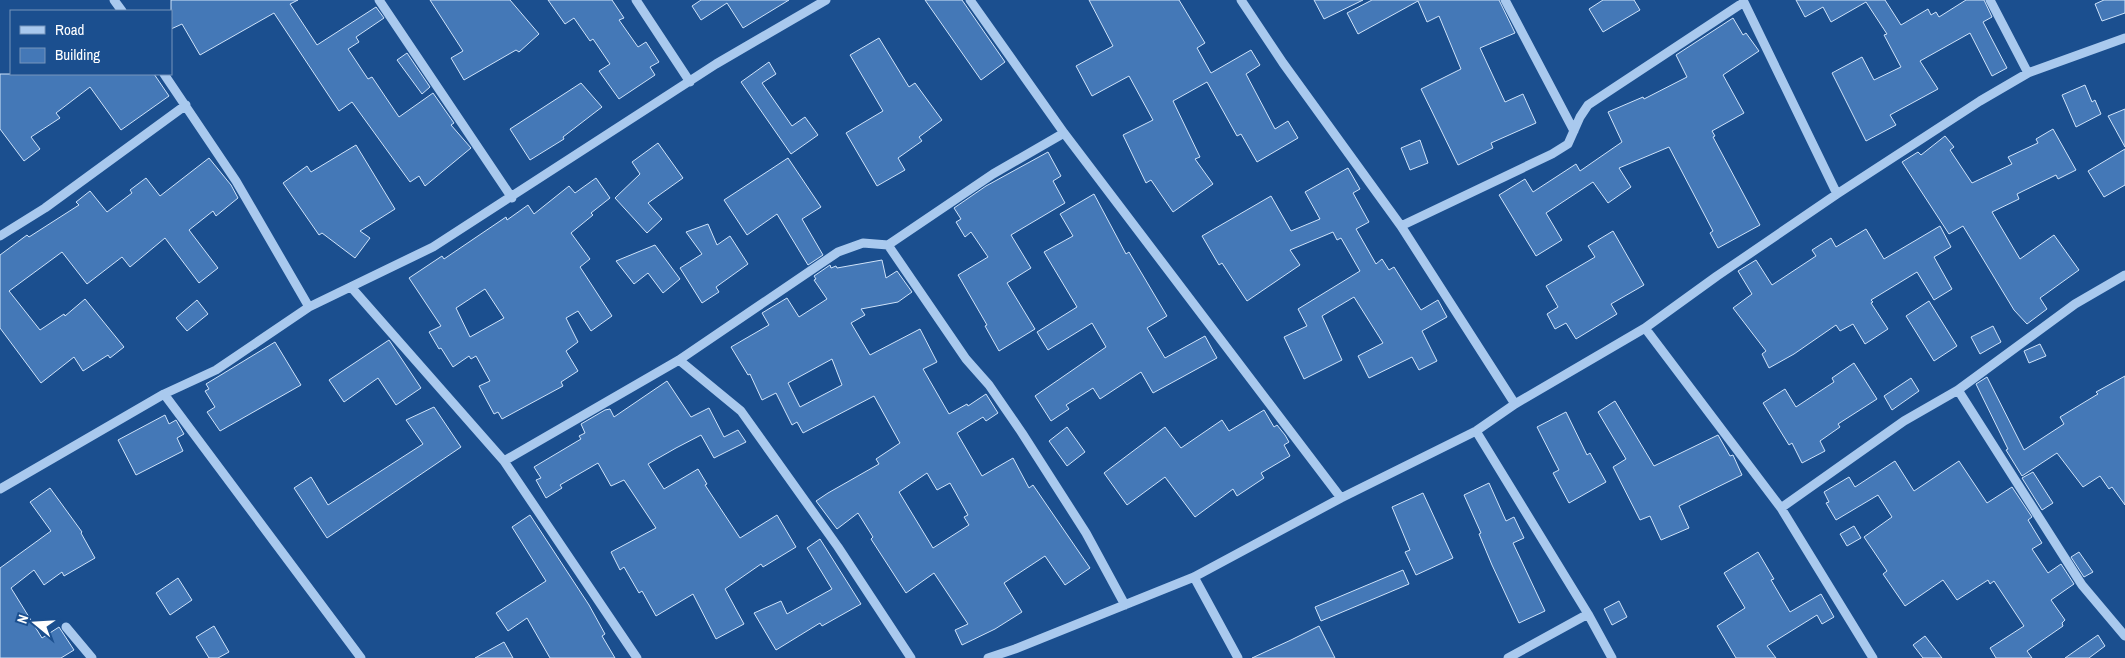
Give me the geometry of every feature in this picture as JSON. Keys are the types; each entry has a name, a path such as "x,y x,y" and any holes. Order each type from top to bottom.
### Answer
{"street":[{"path":"379,0 512,198"},
{"path":"636,0 690,82"},
{"path":"0,489 164,394 216,370 309,307 433,247 512,198 716,64 826,0"},
{"path":"970,0 1064,133 1341,498"},
{"path":"1241,0 1283,63 1401,226 1515,404"},
{"path":"1505,0 1574,131"},
{"path":"1990,0 2028,73"},
{"path":"1401,226 1552,154 1568,144 1580,116 1588,105 1743,1 1837,194"},
{"path":"988,658 1017,654 1125,605 1194,577 1341,498 1476,431 1515,404 1646,328 1717,276 1837,194 1971,107 2028,73 2125,38"},
{"path":"165,75 236,181 309,307"},
{"path":"0,236 45,208 186,105"},
{"path":"504,461 679,360 838,252 863,243 888,245 993,174 1064,133"},
{"path":"888,245 966,359 988,385 1022,433 1086,533 1125,605"},
{"path":"1781,508 1904,421 1958,390 2075,304 2125,275"},
{"path":"351,287 504,461 637,658"},
{"path":"1646,328 1781,508 1873,658"},
{"path":"679,360 741,411 838,547 912,658"},
{"path":"1958,390 2082,585 2125,636"},
{"path":"164,394 360,658"},
{"path":"1476,431 1588,614 1612,658"},
{"path":"1194,577 1238,658"},
{"path":"1508,658 1588,614"},
{"path":"66,627 92,658"}],"building":[{"path":"171,0 298,0 290,4 317,45 376,7 384,18 356,37 359,42 348,49 368,79 372,77 399,117 433,93 454,123 451,125 471,148 425,186 419,176 410,182 352,102 339,111 274,13 200,55 182,24 172,29"},
{"path":"430,0 510,0 539,34 519,52 516,50 464,80 451,58 463,51"},
{"path":"548,0 612,0 624,18 619,20 638,47 646,42 659,62 650,67 655,75 619,99 599,71 610,64 593,39 590,41 574,18 565,24"},
{"path":"701,0 789,0 743,28 727,3 701,20 692,6"},
{"path":"925,0 962,0 1005,62 981,80"},
{"path":"1089,0 1179,0 1205,43 1197,48 1211,73 1251,50 1260,65 1246,74 1275,129 1288,121 1298,138 1257,162 1241,134 1237,136 1207,82 1173,101 1200,157 1195,159 1213,184 1173,212 1151,180 1146,183 1123,135 1153,120 1129,76 1092,96 1076,66 1113,46"},
{"path":"1314,0 1363,0 1324,19"},
{"path":"1372,0 1499,0 1515,33 1480,48 1505,102 1523,94 1536,123 1491,143 1493,148 1458,165 1421,89 1461,69 1439,16 1427,22 1418,1 1358,34 1347,13"},
{"path":"1603,0 1634,0 1640,10 1603,32 1589,9"},
{"path":"1796,0 1885,0 1901,25 1928,9 1931,15 1936,12 1939,17 1966,0 1984,0 1992,17 1983,22 2007,68 1992,76 1970,33 1920,61 1938,89 1890,115 1896,125 1866,141 1832,73 1862,57 1874,80 1901,67 1884,35 1887,34 1866,2 1831,22 1823,7 1805,17"},
{"path":"2104,0 2125,0 2125,13 2102,21 2095,4"},
{"path":"1733,18 1743,35 1746,33 1759,51 1723,75 1744,113 1712,131 1715,136 1713,137 1760,225 1718,248 1710,233 1713,231 1669,147 1619,168 1631,187 1608,203 1593,182 1546,213 1562,240 1536,256 1499,195 1525,179 1533,192 1576,164 1580,171 1622,142 1608,112 1643,97 1644,99 1687,77 1676,55"},
{"path":"879,38 909,87 915,83 942,120 919,137 922,141 898,158 905,170 877,186 846,133 883,111 850,55"},
{"path":"407,53 430,87 422,94 397,60"},
{"path":"769,62 776,74 762,83 792,126 805,117 818,135 791,154 741,82"},
{"path":"0,74 155,75 169,96 121,130 90,87 56,113 60,118 31,137 40,149 24,161 0,129"},
{"path":"581,83 602,107 563,137 564,139 530,160 510,129"},
{"path":"2085,85 2092,102 2095,100 2101,114 2076,127 2062,95"},
{"path":"2125,109 2125,147 2108,116"},
{"path":"2053,129 2076,170 2058,179 2056,175 2017,194 2019,199 1992,212 2020,259 2054,235 2079,270 2040,298 2047,309 2027,324 2014,310 1963,226 1949,234 1902,162 1918,152 1921,155 1945,136 1954,147 1950,150 1972,183 2012,164 2008,157 2038,143 2036,139"},
{"path":"1420,140 1428,163 1410,170 1401,148"},
{"path":"658,143 683,178 648,203 662,219 647,233 615,198 640,174 632,162"},
{"path":"356,145 395,209 360,231 370,238 355,258 322,233 319,235 283,183 307,166 311,172"},
{"path":"2125,149 2125,185 2104,197 2088,171"},
{"path":"1048,152 1061,176 1053,181 1065,203 1011,235 1031,268 1007,283 1035,329 999,351 985,326 987,325 958,275 988,257 971,232 965,237 956,222 961,219 954,208 986,186"},
{"path":"209,158 231,185 238,198 216,216 213,211 189,230 218,268 199,283 165,238 130,267 122,257 87,284 62,252 9,291 40,330 64,314 65,316 85,299 124,347 110,358 108,355 83,371 74,357 41,383 0,328 0,255 27,235 29,237 79,205 76,202 90,191 107,212 132,193 130,190 146,178 160,196"},
{"path":"788,158 821,207 802,219 823,255 808,265 777,214 747,235 724,200"},
{"path":"1348,168 1360,189 1353,193 1369,222 1356,229 1376,264 1382,259 1389,270 1394,267 1421,310 1438,300 1447,317 1422,331 1437,361 1419,370 1412,357 1369,378 1358,356 1383,343 1354,297 1322,316 1342,360 1304,379 1284,337 1307,326 1298,309 1360,271 1341,238 1337,240 1333,232 1290,250 1300,265 1247,301 1222,263 1219,265 1202,236 1271,196 1291,231 1320,219 1305,192"},
{"path":"596,178 610,198 591,213 593,215 571,233 590,259 580,267 612,316 591,331 578,311 566,318 578,342 566,351 578,371 561,382 563,386 502,419 498,412 494,414 479,386 490,381 476,356 471,359 469,356 453,367 441,348 439,349 429,332 441,326 409,278 442,256 444,259 506,217 507,220 528,205 534,214 569,186 575,193","holes":["485,289 504,318 470,337 456,308"]},
{"path":"1094,194 1126,254 1129,252 1167,316 1147,328 1165,358 1205,336 1217,358 1153,393 1141,372 1100,399 1093,388 1066,405 1069,409 1051,421 1035,396 1106,347 1092,323 1048,350 1037,332 1077,307 1044,252 1073,236 1060,214"},
{"path":"708,224 717,245 730,236 748,264 716,287 719,292 702,303 680,268 702,254 686,232"},
{"path":"1940,226 1951,247 1934,257 1952,289 1934,300 1917,272 1871,300 1873,302 1871,303 1888,329 1865,344 1853,324 1840,331 1836,325 1794,354 1769,368 1762,354 1766,351 1733,308 1752,294 1738,271 1756,260 1772,285 1816,256 1812,250 1831,238 1836,247 1866,229 1884,259"},
{"path":"1613,231 1644,285 1611,304 1617,314 1576,339 1566,323 1555,329 1547,314 1558,307 1546,286 1595,257 1588,246"},
{"path":"655,245 680,279 663,293 648,273 634,284 616,261"},
{"path":"882,260 886,278 897,271 912,292 898,302 861,309 865,315 851,323 870,355 920,329 937,362 923,369 949,414 967,404 968,406 986,394 998,413 986,421 983,417 957,433 982,476 1013,458 1029,488 1033,485 1090,568 1065,585 1045,556 1004,583 1022,612 995,629 962,645 955,630 968,624 934,573 906,593 871,539 873,537 858,513 837,529 816,501 879,464 876,459 900,443 874,396 803,433 797,422 792,425 776,393 762,400 750,374 748,375 731,347 769,325 762,313 787,298 799,317 827,299 814,280 816,279 814,276 830,265 831,268 836,266 837,268","holes":["832,359 842,385 800,407 788,383","927,473 937,490 950,483 968,515 964,517 969,525 933,548 899,492"]},
{"path":"197,300 208,314 187,331 176,318"},
{"path":"1929,301 1957,346 1934,361 1906,316"},
{"path":"1993,326 2001,342 1980,354 1971,337"},
{"path":"389,340 421,388 396,405 378,378 344,402 329,380"},
{"path":"275,342 301,385 220,431 207,412 215,407 205,391 209,389 206,384"},
{"path":"2040,344 2046,356 2029,363 2024,351"},
{"path":"1854,363 1877,399 1838,424 1840,427 1820,441 1825,451 1802,463 1792,443 1789,445 1763,403 1785,389 1796,407 1834,382 1832,378"},
{"path":"2125,376 2125,505 2112,487 2109,489 2100,476 2083,487 2057,453 2022,476 2006,450 2008,449 1976,384 1987,377 2024,450 2064,424 2060,417 2098,394 2096,392"},
{"path":"1911,378 1919,391 1892,410 1884,396"},
{"path":"667,381 691,417 709,408 724,437 738,430 746,442 714,458 701,435 648,464 664,489 698,469 707,484 705,485 740,538 777,515 796,547 763,567 761,564 725,589 744,624 716,639 693,594 656,616 642,591 639,593 624,567 620,570 611,552 656,528 624,480 611,486 598,463 560,485 562,488 546,498 536,480 541,478 534,467 581,439 579,436 585,433 581,424 605,410 610,409 614,417"},
{"path":"1615,401 1654,466 1718,435 1730,456 1733,455 1742,475 1679,506 1689,528 1661,540 1650,516 1640,520 1613,467 1626,459 1598,412"},
{"path":"434,407 461,447 327,538 294,488 311,477 328,505 423,444 406,420"},
{"path":"1264,410 1274,427 1277,425 1289,442 1284,445 1290,456 1261,473 1264,478 1237,496 1233,489 1195,517 1165,477 1127,505 1104,473 1165,427 1181,448 1222,420 1229,431"},
{"path":"1566,412 1587,455 1590,453 1606,482 1569,503 1553,473 1559,470 1537,427"},
{"path":"165,415 169,424 176,420 184,434 177,438 183,451 136,475 118,440"},
{"path":"1067,427 1085,452 1067,466 1049,441"},
{"path":"1895,461 1914,491 1959,461 1987,503 2012,487 2032,517 2028,520 2042,543 2032,549 2048,573 2061,564 2074,584 2051,600 2065,620 2062,623 2063,626 2027,651 2032,658 1996,658 1990,648 2024,626 1994,581 1990,584 1988,580 1957,600 1943,580 1905,606 1883,574 1887,571 1864,537 1892,517 1878,495 1836,520 1826,503 1829,502 1824,492 1849,477 1855,487"},
{"path":"2033,472 2053,503 2042,510 2022,478"},
{"path":"1489,483 1506,521 1514,517 1524,538 1513,543 1545,611 1519,623 1492,565 1479,534 1481,533 1464,495"},
{"path":"50,488 82,532 95,558 64,576 62,572 44,585 34,570 11,588 42,638 59,627 74,650 61,658 0,658 0,568 51,531 30,502"},
{"path":"1423,493 1453,558 1416,575 1405,552 1410,550 1392,507"},
{"path":"530,515 589,605 605,634 602,636 615,658 550,658 527,618 508,631 496,613 546,581 512,527"},
{"path":"1854,526 1861,538 1847,546 1840,534"},
{"path":"820,539 861,604 822,626 820,623 776,650 754,613 781,601 787,614 832,589 807,548"},
{"path":"1758,552 1774,579 1771,580 1790,612 1821,594 1834,617 1822,624 1817,615 1767,646 1776,658 1736,658 1717,626 1745,608 1724,573"},
{"path":"2079,552 2093,572 2084,577 2071,557"},
{"path":"1403,570 1409,584 1321,621 1315,607"},
{"path":"178,578 192,600 170,615 156,593"},
{"path":"1619,601 1627,617 1612,625 1604,609"},
{"path":"214,626 229,652 218,658 209,658 196,637"},
{"path":"1319,626 1335,658 1252,658 1291,640"},
{"path":"2098,635 2105,646 2089,658 2065,658"},
{"path":"1925,636 1942,658 1923,658 1913,645"},
{"path":"504,642 513,658 475,658"}]}
